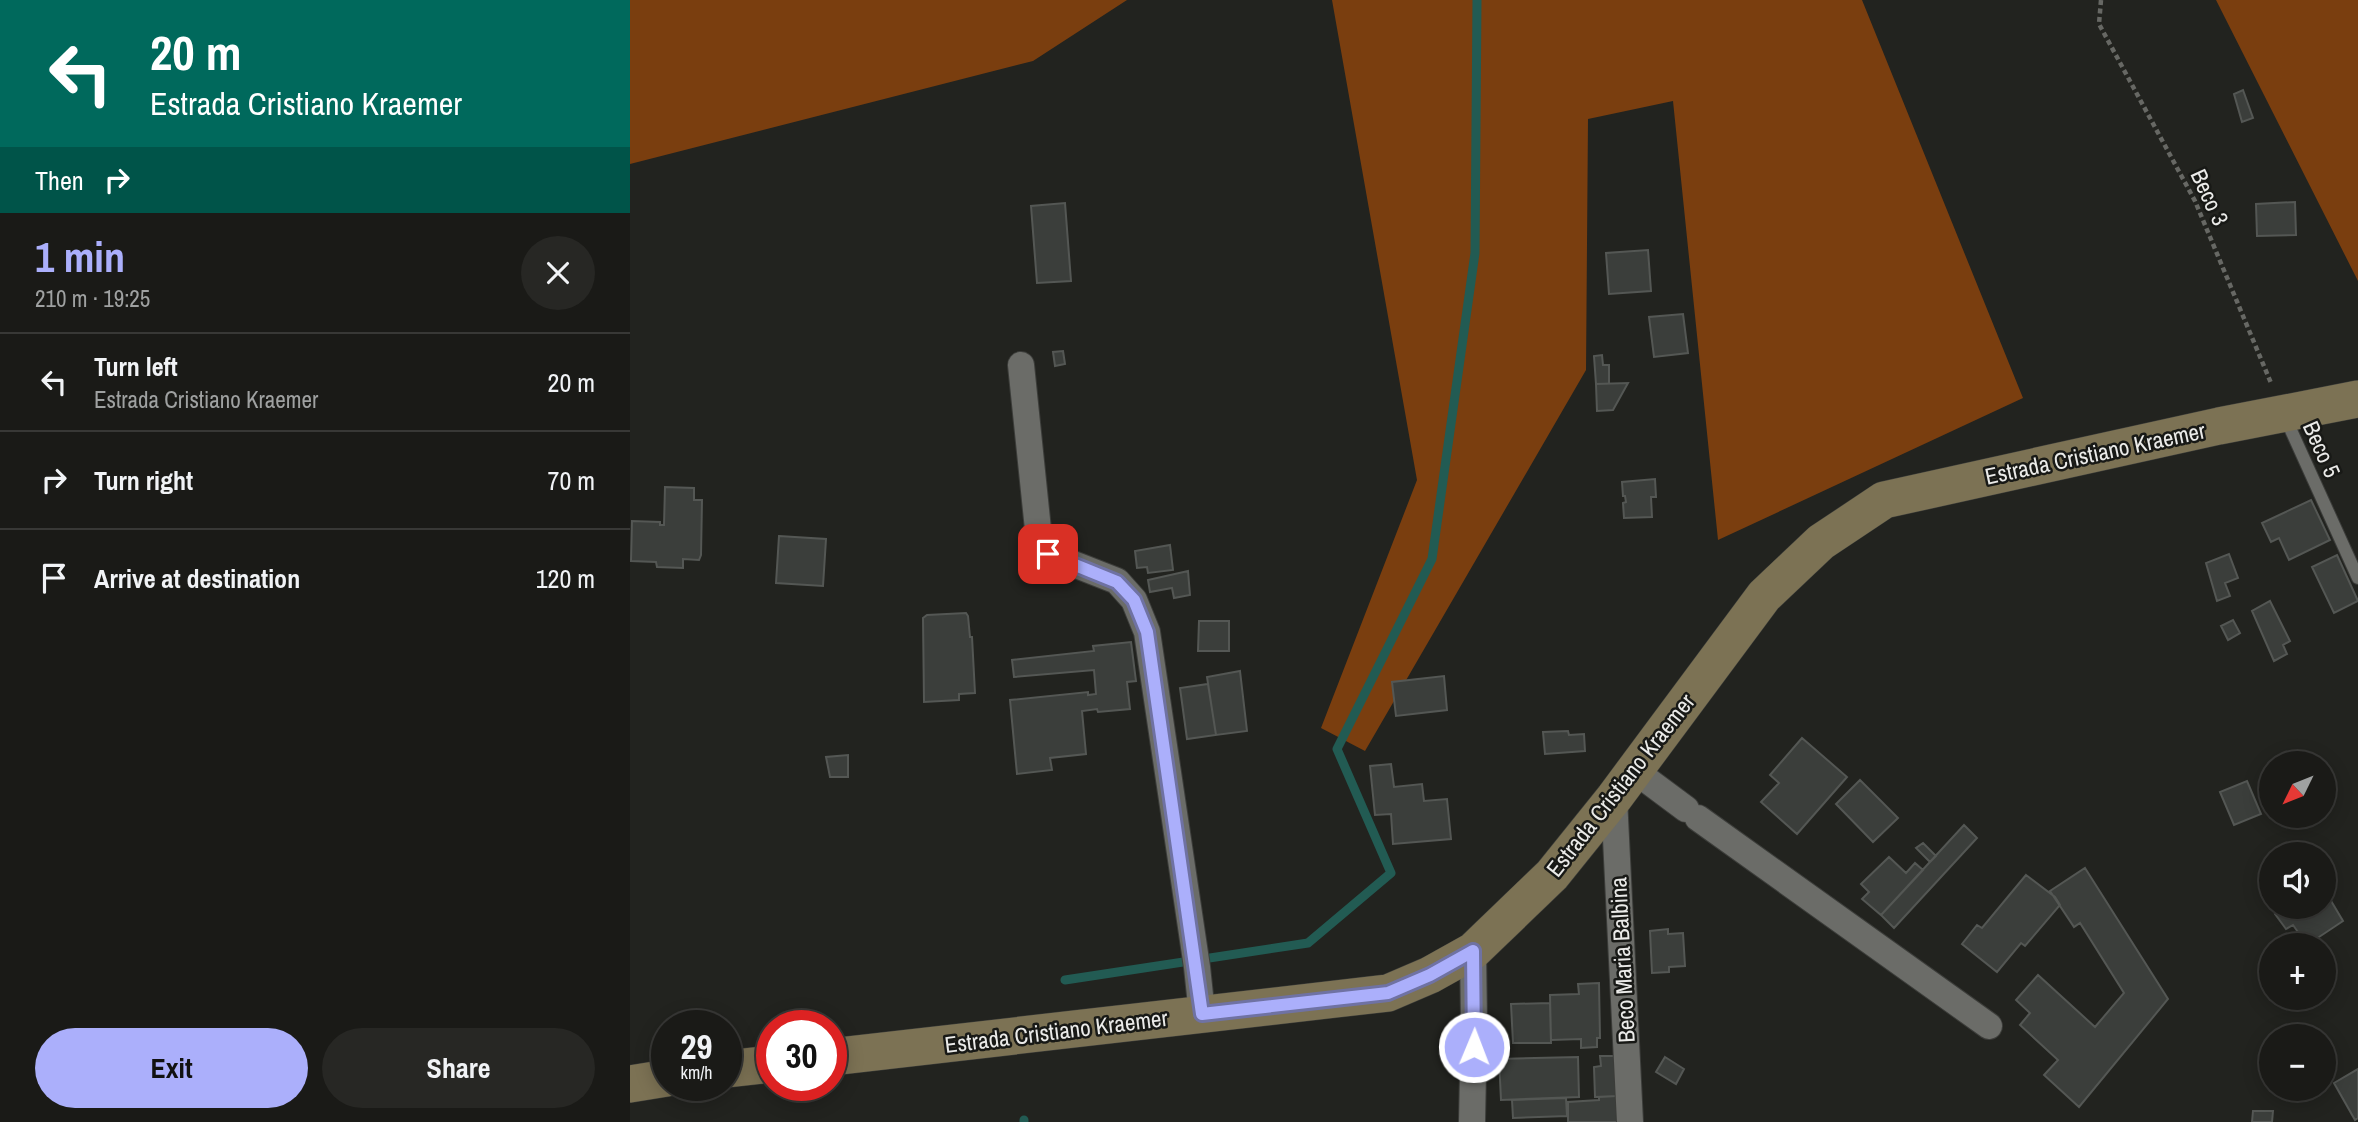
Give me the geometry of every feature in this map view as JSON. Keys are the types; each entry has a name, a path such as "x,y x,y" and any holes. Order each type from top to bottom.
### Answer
{"main road":[{"name":"Estrada Cristiano Kraemer","path":"847,1055 1388,993 1430,975 1473,951 1552,875 1624,785 1764,596 1821,541 1884,500 2358,399"},
{"path":"630,1084 651,1081"}],"street":[{"path":"1021,365 1039,539 1048,554 1117,582 1134,600 1147,632 1202,1014"},
{"path":"1624,785 1692,813 1989,1026"},
{"name":"Beco Maria Balbina","path":"1624,785 1630,1122"},
{"path":"1472,1122 1475,1022 1473,951"}],"lane":[{"name":"Beco 5","path":"2283,413 2358,578"}],"path":[{"name":"Beco 3","path":"2101,0 2099,24 2194,201 2283,413"}],"shaded area":[{"path":"630,0 1127,0 1033,61 630,164"},
{"path":"1332,0 1862,0 2023,398 1718,540 1673,101 1588,119 1586,370 1365,751 1321,728 1417,480"},
{"path":"2216,0 2358,0 2358,281"}],"building":[{"path":"2243,90 2253,118 2242,122 2234,94"},
{"path":"2295,202 2296,235 2257,236 2256,204"},
{"path":"1065,203 1071,281 1037,283 1031,206"},
{"path":"1648,250 1651,291 1609,294 1606,253"},
{"path":"1683,314 1688,353 1654,357 1649,317"},
{"path":"1063,351 1065,364 1055,366 1053,352"},
{"path":"1602,355 1603,365 1609,365 1609,384 1596,384 1594,356"},
{"path":"1628,383 1613,410 1597,411 1596,384"},
{"path":"1655,479 1656,497 1651,497 1652,517 1624,518 1623,503 1626,502 1622,482"},
{"path":"665,487 694,488 694,500 702,500 701,555 699,560 683,559 683,568 657,567 656,562 631,561 632,521 660,522 660,525 664,525"},
{"path":"2311,500 2330,540 2289,560 2279,538 2271,542 2262,523"},
{"path":"779,536 826,539 823,586 776,583"},
{"path":"1170,545 1173,570 1148,573 1147,567 1137,568 1135,551"},
{"path":"2229,554 2238,578 2225,583 2230,596 2217,601 2206,563"},
{"path":"2337,555 2358,601 2334,613 2312,567"},
{"path":"1188,571 1190,595 1174,598 1172,588 1150,592 1148,580"},
{"path":"2270,601 2290,641 2283,645 2287,654 2274,661 2252,611"},
{"path":"966,613 972,637 975,693 959,694 959,700 924,702 923,618 927,615"},
{"path":"2233,620 2240,633 2228,640 2221,626"},
{"path":"1199,621 1229,621 1229,651 1198,651"},
{"path":"1131,642 1136,681 1127,682 1130,709 1082,711 1086,754 1050,758 1052,770 1017,774 1010,700 1088,692 1088,695 1096,694 1094,670 1014,677 1012,660 1094,651 1093,646"},
{"path":"1240,671 1247,731 1216,735 1207,677"},
{"path":"1444,676 1447,710 1396,716 1392,682"},
{"path":"1208,684 1216,735 1187,739 1180,688"},
{"path":"1568,731 1569,735 1584,734 1585,751 1545,754 1543,732"},
{"path":"1802,738 1847,777 1797,834 1761,802 1779,783 1770,775"},
{"path":"848,755 848,777 830,777 826,757"},
{"path":"1391,764 1394,787 1422,784 1424,801 1447,799 1451,839 1393,844 1391,814 1375,815 1370,766"},
{"path":"1860,780 1898,818 1873,842 1836,804"},
{"path":"2247,781 2259,815 2234,825 2220,792"},
{"path":"1964,825 1977,838 1894,928 1881,915"},
{"path":"1923,843 1936,856 1930,862 1916,848"},
{"path":"1889,857 1906,873 1915,863 1923,870 1881,915 1862,899 1869,892 1861,884"},
{"path":"2085,868 2168,999 2079,1107 2044,1075 2058,1060 2020,1025 2030,1013 2016,1000 2038,975 2095,1027 2124,993 2080,923 2074,927 2050,891"},
{"path":"2026,875 2055,897 2060,905 2025,946 2021,943 1997,972 1962,944 1977,925 1982,928"},
{"path":"2336,909 2343,921 2325,933 2299,933 2293,925 2286,929 2279,919 2336,919"},
{"path":"1668,929 1668,934 1683,933 1685,966 1669,967 1669,972 1652,973 1650,931"},
{"path":"1599,983 1600,1038 1597,1038 1597,1047 1581,1048 1581,1039 1551,1040 1550,995 1579,994 1578,984"},
{"path":"1550,1003 1551,1043 1513,1043 1511,1004"},
{"path":"1600,1056 1615,1056 1617,1096 1595,1097 1594,1067 1601,1066"},
{"path":"1578,1057 1579,1097 1501,1100 1499,1059"},
{"path":"1665,1057 1684,1069 1676,1084 1656,1072"},
{"path":"2358,1069 2358,1118 2355,1120 2336,1087 2336,1082"},
{"path":"1617,1096 1617,1122 1568,1122 1568,1102"},
{"path":"1566,1098 1567,1116 1513,1118 1512,1100"},
{"path":"2253,1111 2273,1111 2272,1122 2252,1122"}],"waterway":[{"path":"1065,980 1308,943 1391,873 1337,749 1432,559 1475,253 1477,0"}],"route":[{"path":"1048,554 1117,582 1134,600 1147,632 1202,1014 1388,993 1430,975 1473,951 1474,1047"}]}
